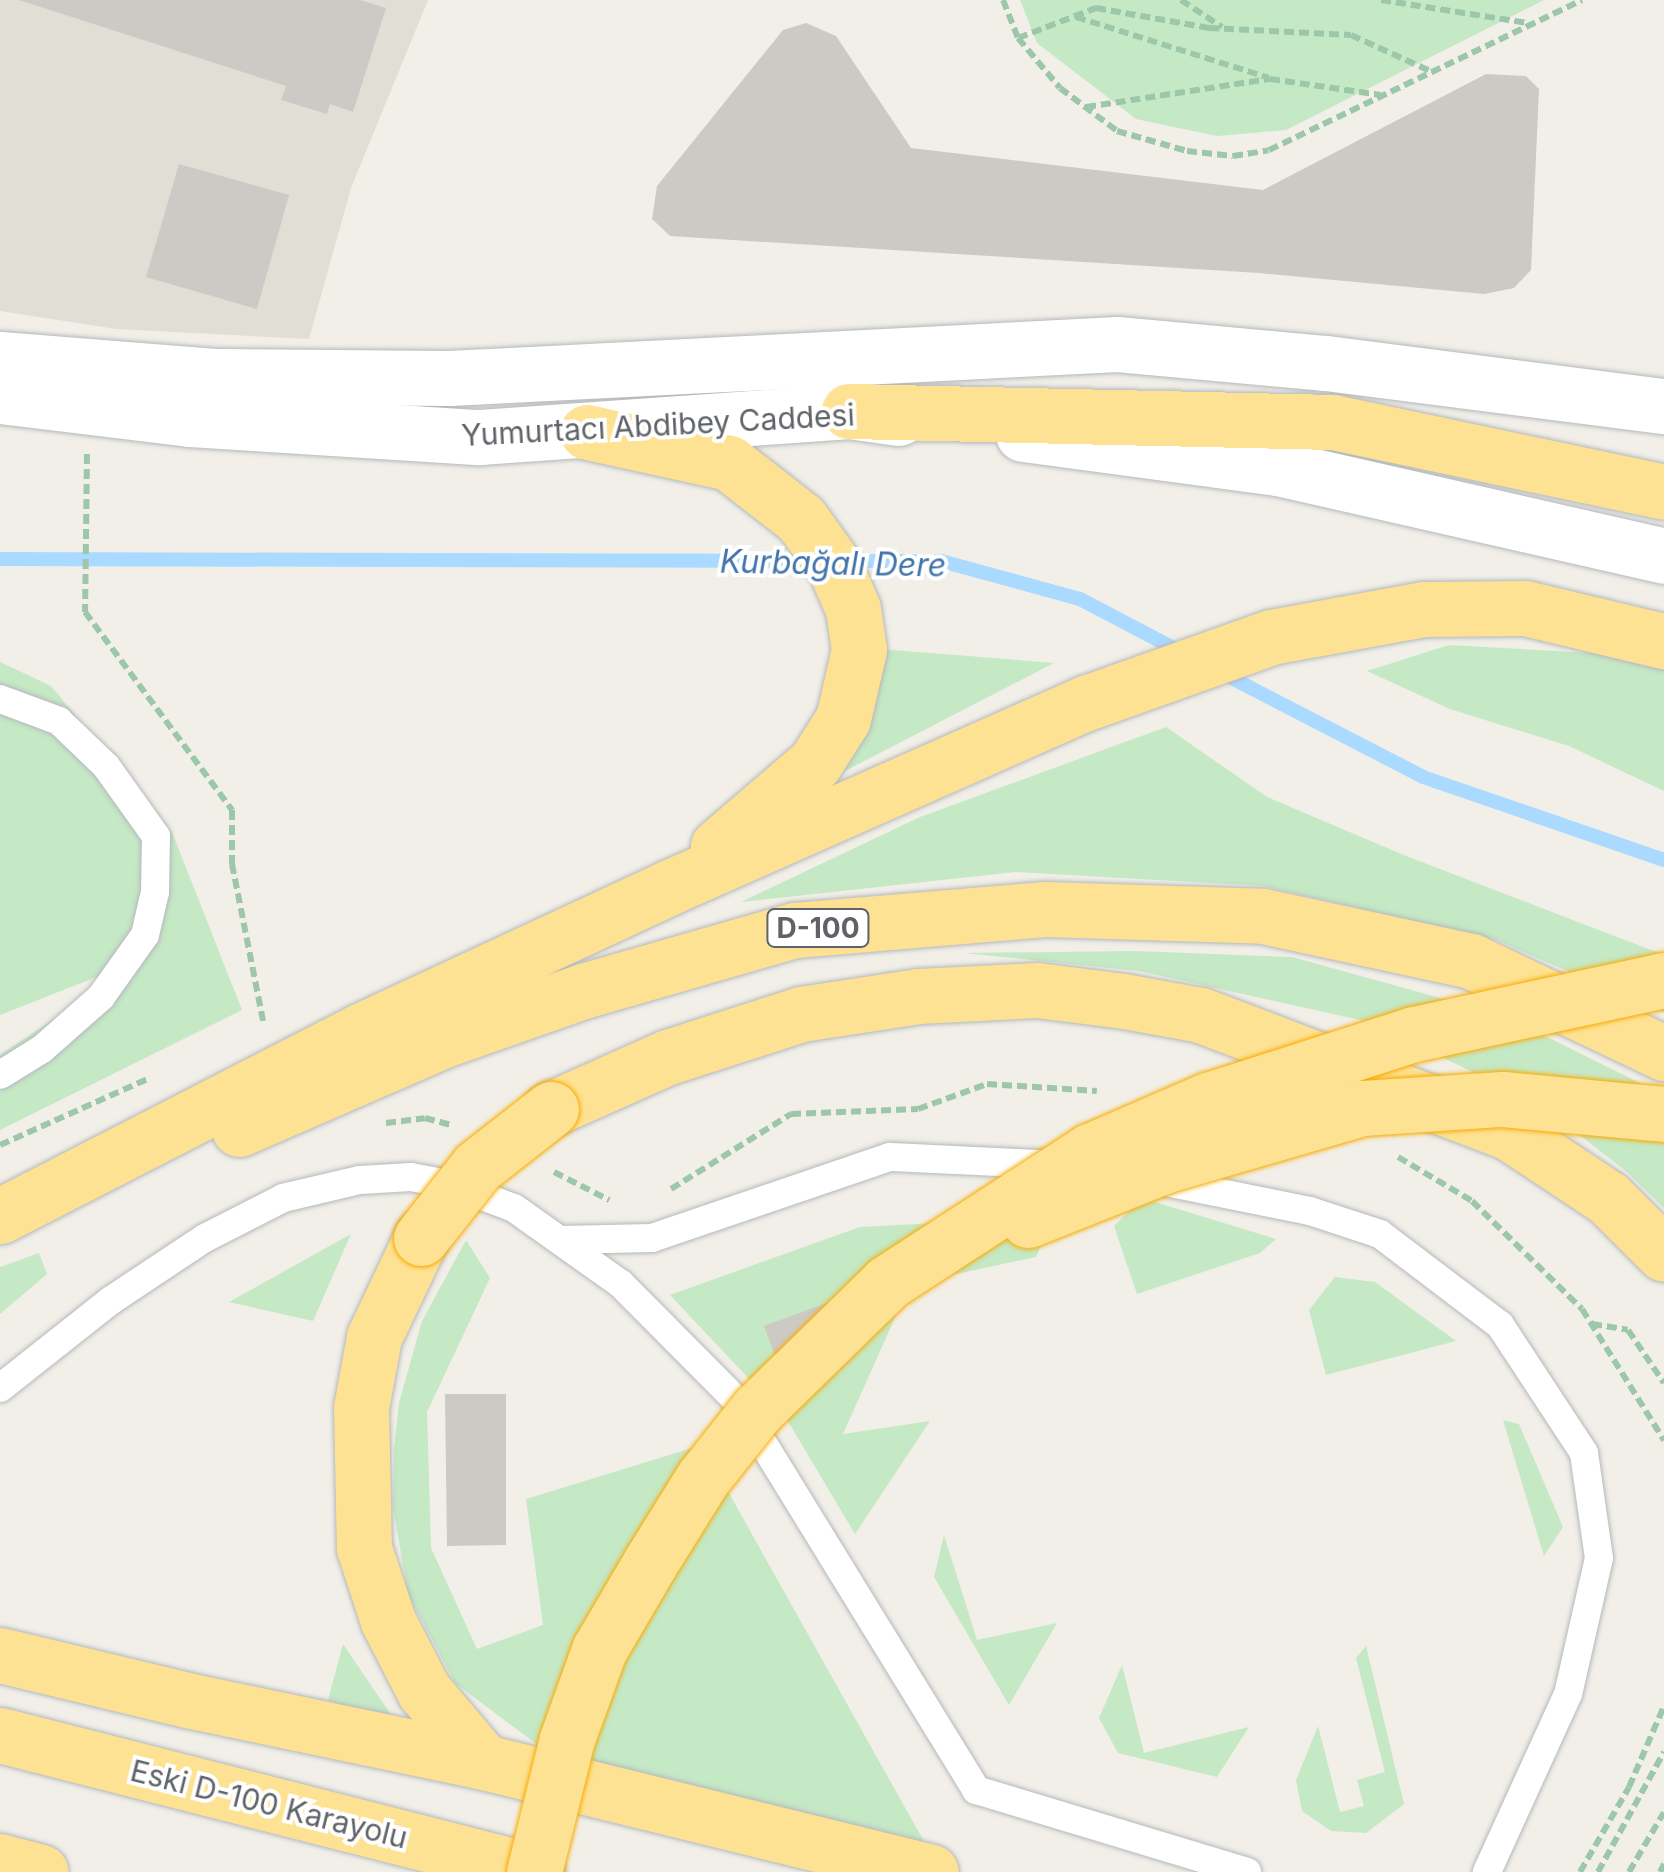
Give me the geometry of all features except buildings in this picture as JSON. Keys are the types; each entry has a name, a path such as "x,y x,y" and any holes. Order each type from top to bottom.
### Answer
{"highway":[{"path":"849,411 1333,422 1664,492"},
{"path":"587,432 729,463 801,518 834,565 853,609 859,650 843,719 815,763 670,886"},
{"path":"0,1216 360,1031 670,886 1086,703 1270,638 1424,609 1525,608 1664,641"},
{"name":"D-100","path":"0,1225 300,1104 441,1041 583,990 795,930 1045,909 1263,916 1471,961 1664,1053"},
{"path":"536,1872 567,1739 599,1650 703,1478 757,1410 807,1357 888,1282 928,1260 1090,1152 1208,1100 1414,1034 1664,980"},
{"path":"484,1762 424,1691 388,1621 364,1548 361,1408 374,1337 421,1238 477,1167 551,1109 668,1058 801,1014 919,996 1037,990 1201,1015 1510,1133 1608,1198 1664,1254"},
{"path":"928,1260 1166,1165 1362,1108 1503,1100 1664,1114"},
{"path":"0,1655 188,1700 484,1762 931,1872"},
{"name":"Eski D-100 Karayolu","path":"0,1736 536,1872"},
{"path":"0,1861 42,1872"}],"main road":[{"path":"0,359 217,376 449,378 1117,344 1326,364 1664,406"},
{"name":"Yumurtacı Abdibey Caddesi","path":"0,396 84,409 479,438 849,411 1278,468 1664,556"}],"lane":[{"path":"0,699 59,720 106,766 156,836 155,892 145,935 100,998 42,1049 0,1074"},
{"path":"560,1240 652,1238 890,1157 1090,1166 1310,1211 1380,1234 1500,1325 1584,1453 1599,1558 1568,1694 1487,1872"},
{"path":"0,1388 110,1300 205,1238 283,1198 360,1180 411,1178 454,1185 514,1208 621,1284 737,1401 976,1790 1248,1872"}],"path":[{"path":"1004,0 1018,38 1060,88 1117,131 1187,151 1233,156 1269,150 1582,0"},
{"path":"1181,0 1224,28"},
{"path":"1381,0 1529,24"},
{"path":"1018,38 1096,8 1224,28 1351,35 1430,71"},
{"path":"1075,17 1270,79 1382,96"},
{"path":"1085,107 1270,79"},
{"path":"84,612 86,455"},
{"path":"1591,1324 1628,1330 1664,1383"},
{"path":"1580,1872 1629,1787 1664,1706"},
{"path":"1598,1872 1664,1752"},
{"path":"1629,1872 1664,1812"},
{"path":"1660,1872 1664,1864"}],"shaded area":[{"path":"0,0 428,0 351,188 309,339 116,329 0,311"}],"green space":[{"path":"1020,0 1544,0 1286,130 1217,136 1136,119 1037,43"},
{"path":"1449,645 1591,653 1664,670 1664,791 1569,746 1450,709 1367,671"},
{"path":"880,649 1054,663 816,786"},
{"path":"0,662 51,686 172,832 242,1010 0,1130 0,1055 147,957 0,1015"},
{"path":"1166,727 1267,797 1406,856 1664,955 1664,1013 1496,940 1264,886 1015,872 741,902 920,817"},
{"path":"1134,951 1292,957 1505,1016 1664,1095 1664,1208 1627,1172 1541,1105 1369,1022 1139,971 964,953"},
{"path":"1142,1198 1276,1239 1260,1253 1137,1294 1114,1226"},
{"path":"1053,1217 1036,1257 910,1284 843,1434 930,1421 855,1534 786,1418 670,1295 860,1227"},
{"path":"351,1234 313,1321 229,1302"},
{"path":"466,1240 490,1278 427,1412 431,1548 477,1649 543,1625 526,1499 702,1445 926,1845 574,1772 455,1683 408,1594 393,1507 394,1449 399,1403 422,1321"},
{"path":"39,1253 47,1274 0,1314 0,1267"},
{"path":"1335,1277 1375,1282 1456,1341 1326,1375 1309,1310"},
{"path":"1503,1420 1519,1424 1563,1527 1544,1556"},
{"path":"944,1535 977,1640 1057,1623 1009,1705 934,1577"},
{"path":"343,1644 404,1734 328,1700"},
{"path":"1366,1646 1404,1804 1366,1833 1331,1831 1302,1811 1296,1780 1318,1726 1340,1812 1364,1806 1357,1780 1385,1772 1356,1658"},
{"path":"1122,1665 1144,1753 1249,1727 1217,1777 1118,1753 1099,1718"}],"waterway":[{"name":"Kurbağalı Dere","path":"0,559 814,561"},
{"name":"Kurbağalı Dere","path":"846,561 941,561 1080,599 1181,652"},
{"name":"Kurbağalı Dere","path":"1218,671 1423,777 1664,860"}]}
